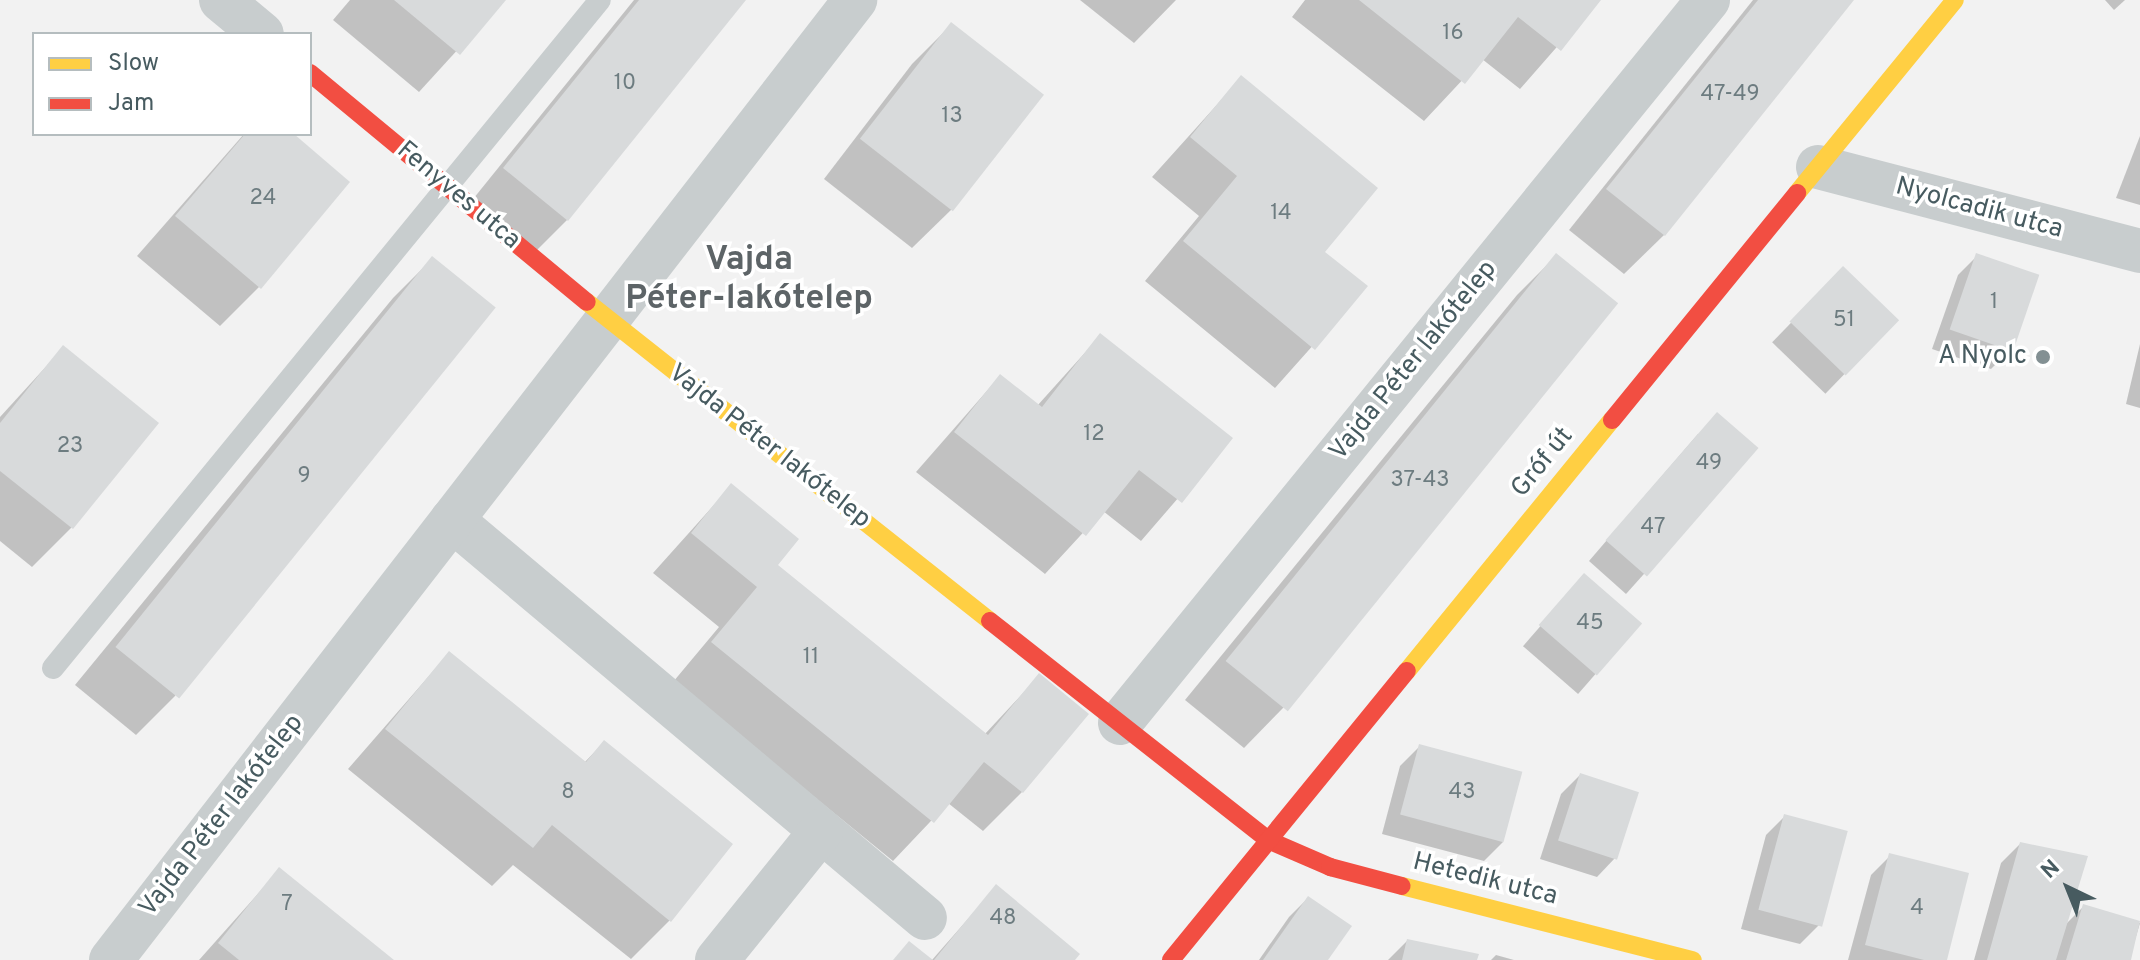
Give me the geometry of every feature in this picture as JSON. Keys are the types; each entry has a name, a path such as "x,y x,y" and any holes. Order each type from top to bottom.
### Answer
{"street":[{"path":"221,0 260,32"},
{"name":"Vajda Péter lakótelep","path":"111,960 855,0"},
{"name":"Vajda Péter lakótelep","path":"1120,723 1708,0"},
{"name":"Gróf út","path":"1171,960 1955,0"},
{"name":"Fenyves utca","path":"312,75 607,319"},
{"name":"Nyolcadik utca","path":"1818,167 2140,251"},
{"name":"Vajda Péter lakótelep","path":"607,319 1268,840"},
{"path":"452,520 925,918"},
{"path":"717,960 821,831"},
{"name":"Hetedik utca","path":"1268,840 1330,867 1693,960"}],"lane":[{"path":"53,668 600,0"}],"building":[{"path":"394,0 506,0 460,55"},
{"path":"639,0 746,0 568,221 503,168"},
{"path":"1359,0 1601,0 1561,51 1518,17 1465,84"},
{"path":"1758,0 1854,0 1665,236 1606,189"},
{"path":"951,22 1044,95 953,211 860,139"},
{"path":"1241,75 1378,188 1325,252 1368,286 1315,350 1183,241 1237,176 1190,137"},
{"path":"243,136 296,136 350,182 261,289 175,216"},
{"path":"1556,253 1618,303 1288,711 1226,661"},
{"path":"1976,253 2039,275 2013,351 1950,330"},
{"path":"432,256 496,308 179,699 115,647"},
{"path":"1843,266 1899,320 1846,376 1790,321"},
{"path":"1100,333 1233,438 1182,503 1139,470 1086,536 954,432 1000,374 1042,407"},
{"path":"63,345 159,423 73,529 0,471 0,423"},
{"path":"1717,412 1759,448 1647,576 1605,540"},
{"path":"731,483 799,539 778,565 988,735 1039,673 1089,714 1023,793 984,762 934,823 711,642 757,587 691,533"},
{"path":"1584,573 1642,624 1597,676 1539,625"},
{"path":"449,651 586,762 604,740 733,844 671,922 552,825 533,848 385,729"},
{"path":"1419,744 1522,772 1503,842 1400,815"},
{"path":"1580,773 1639,792 1617,860 1558,841"},
{"path":"1784,814 1848,831 1822,927 1758,910"},
{"path":"2020,842 2088,856 2056,960 1987,960"},
{"path":"1889,853 1969,873 1947,960 1924,960 1865,945"},
{"path":"279,867 394,960 239,960 218,943"},
{"path":"996,884 1080,954 1075,960 934,960"},
{"path":"1308,896 1352,926 1328,960 1263,960"},
{"path":"2083,904 2140,921 2131,960 2066,960"},
{"path":"1407,939 1479,954 1477,960 1402,960"},
{"path":"909,941 933,960 893,960"}],"traffic: slow":[{"path":"1797,193 1955,0"},
{"path":"587,302 990,621"},
{"path":"1407,671 1612,420"},
{"path":"1402,886 1693,960"}],"traffic: jam":[{"path":"312,75 587,302"},
{"path":"1612,420 1797,193"},
{"path":"990,621 1268,840 1330,867 1402,886"},
{"path":"1171,960 1407,671"}],"place":[{"name":"A Nyolc","path":"2043,357"}],"district":[{"name":"Vajda Péter-lakótelep","path":"749,280"}]}
